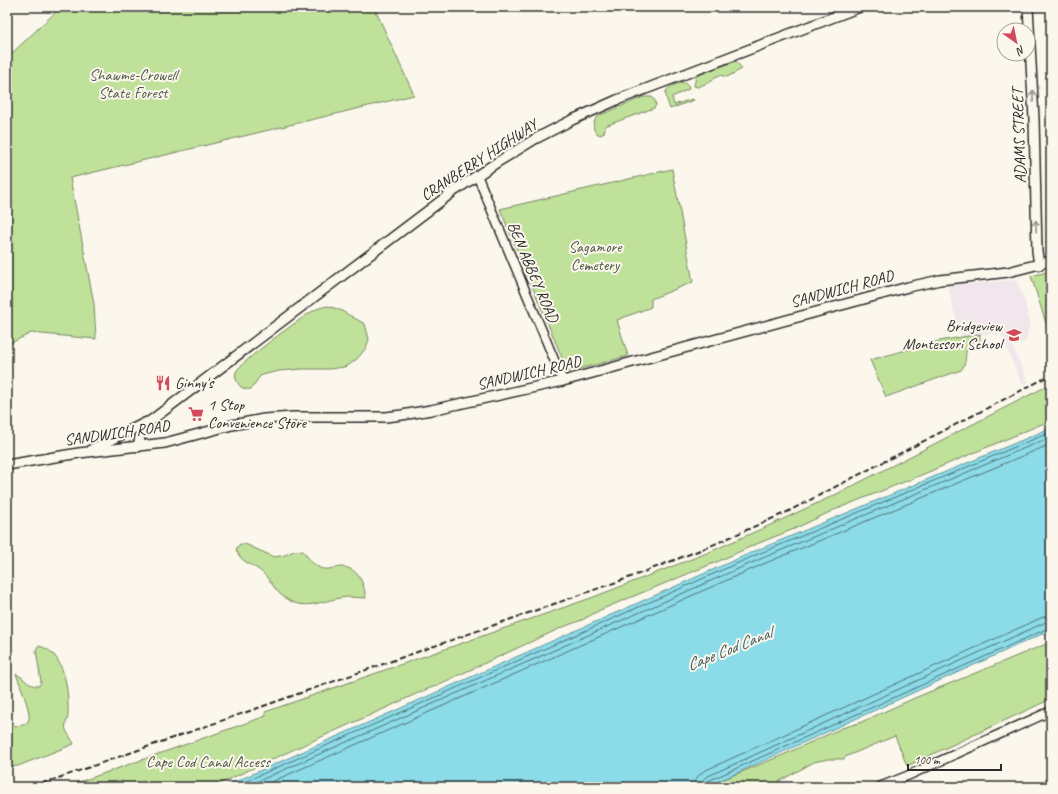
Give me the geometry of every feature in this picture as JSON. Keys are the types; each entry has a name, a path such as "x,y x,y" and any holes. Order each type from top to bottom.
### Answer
{"main road":[{"name":"CRANBERRY HIGHWAY","path":"138,447 139,436 143,428 157,416 477,175 516,150 556,128 617,100 860,7"},
{"name":"ADAMS STREET","path":"1028,7 1034,118 1037,251 1040,265"},
{"name":"SANDWICH ROAD","path":"7,465 79,453 138,447 174,441 238,424 264,419 293,417 402,416 562,381 908,286 940,280 1001,273 1040,265 1051,261"},
{"name":"CRANBERRY HIGHWAY","path":"79,453 119,436 157,416"}],"street":[{"name":"BEN ABBEY ROAD","path":"477,175 562,381"},
{"path":"879,787 908,776 1051,711"}],"shaded area":[{"name":"Bridgeview Montessori School","path":"1016,280 1023,296 1030,323 1026,341 1012,345 1028,382 1022,385 1000,332 961,338 947,285"}],"green space":[{"name":"Shawme-Crowell State Forest","path":"61,7 374,7 414,95 70,178 94,304 96,339 31,333 7,345 7,58"},
{"path":"736,61 742,69 727,77 720,75 715,77 712,81 698,87 694,86 696,76"},
{"path":"683,82 688,85 689,89 672,97 674,105 692,99 694,100 670,109 666,97 666,91 668,88"},
{"path":"643,97 652,97 656,105 654,108 605,126 604,133 601,135 595,132 594,124 598,116"},
{"name":"Sagamore Cemetery","path":"672,169 693,282 651,299 651,307 617,320 628,356 568,372 500,209"},
{"path":"1051,271 1051,339 1031,276"},
{"path":"328,306 340,310 365,324 369,339 366,348 357,359 344,367 279,371 266,374 260,376 251,389 245,389 240,386 235,374 240,367 271,341 306,315 316,309"},
{"path":"980,334 980,340 969,345 964,366 961,370 886,397 870,360 939,341"},
{"name":"Cape Cod Canal Access","path":"1051,384 1051,419 1049,421 834,510 794,529 600,610 582,620 563,627 219,784 211,787 65,787 266,716 265,712 591,598 707,553 837,494"},
{"path":"240,544 245,544 274,557 285,555 294,551 303,551 312,562 320,568 325,569 342,567 353,570 362,582 366,598 348,597 313,604 297,604 280,594 263,573 240,557 236,549"},
{"path":"1051,642 1051,699 907,766 895,736 845,757 844,759 828,759 814,762 769,787 705,787 785,754 842,728 859,723 917,697"},
{"path":"38,646 47,649 54,655 64,673 68,695 68,717 66,728 74,744 18,766 7,767 7,724 16,726 23,725 29,719 27,703 16,674 31,685 39,686 41,682 36,650"}],"water":[{"name":"Cape Cod Canal","path":"1051,427 1051,630 706,787 223,787 755,551"}],"railway":[{"path":"33,787 628,578 708,547 787,512 1051,375"}],"place":[{"name":"Bridgeview Montessori School","path":"1014,335"},
{"name":"Ginny's","path":"163,383"},
{"name":"1 Stop Convenience Store","path":"196,414"}]}
